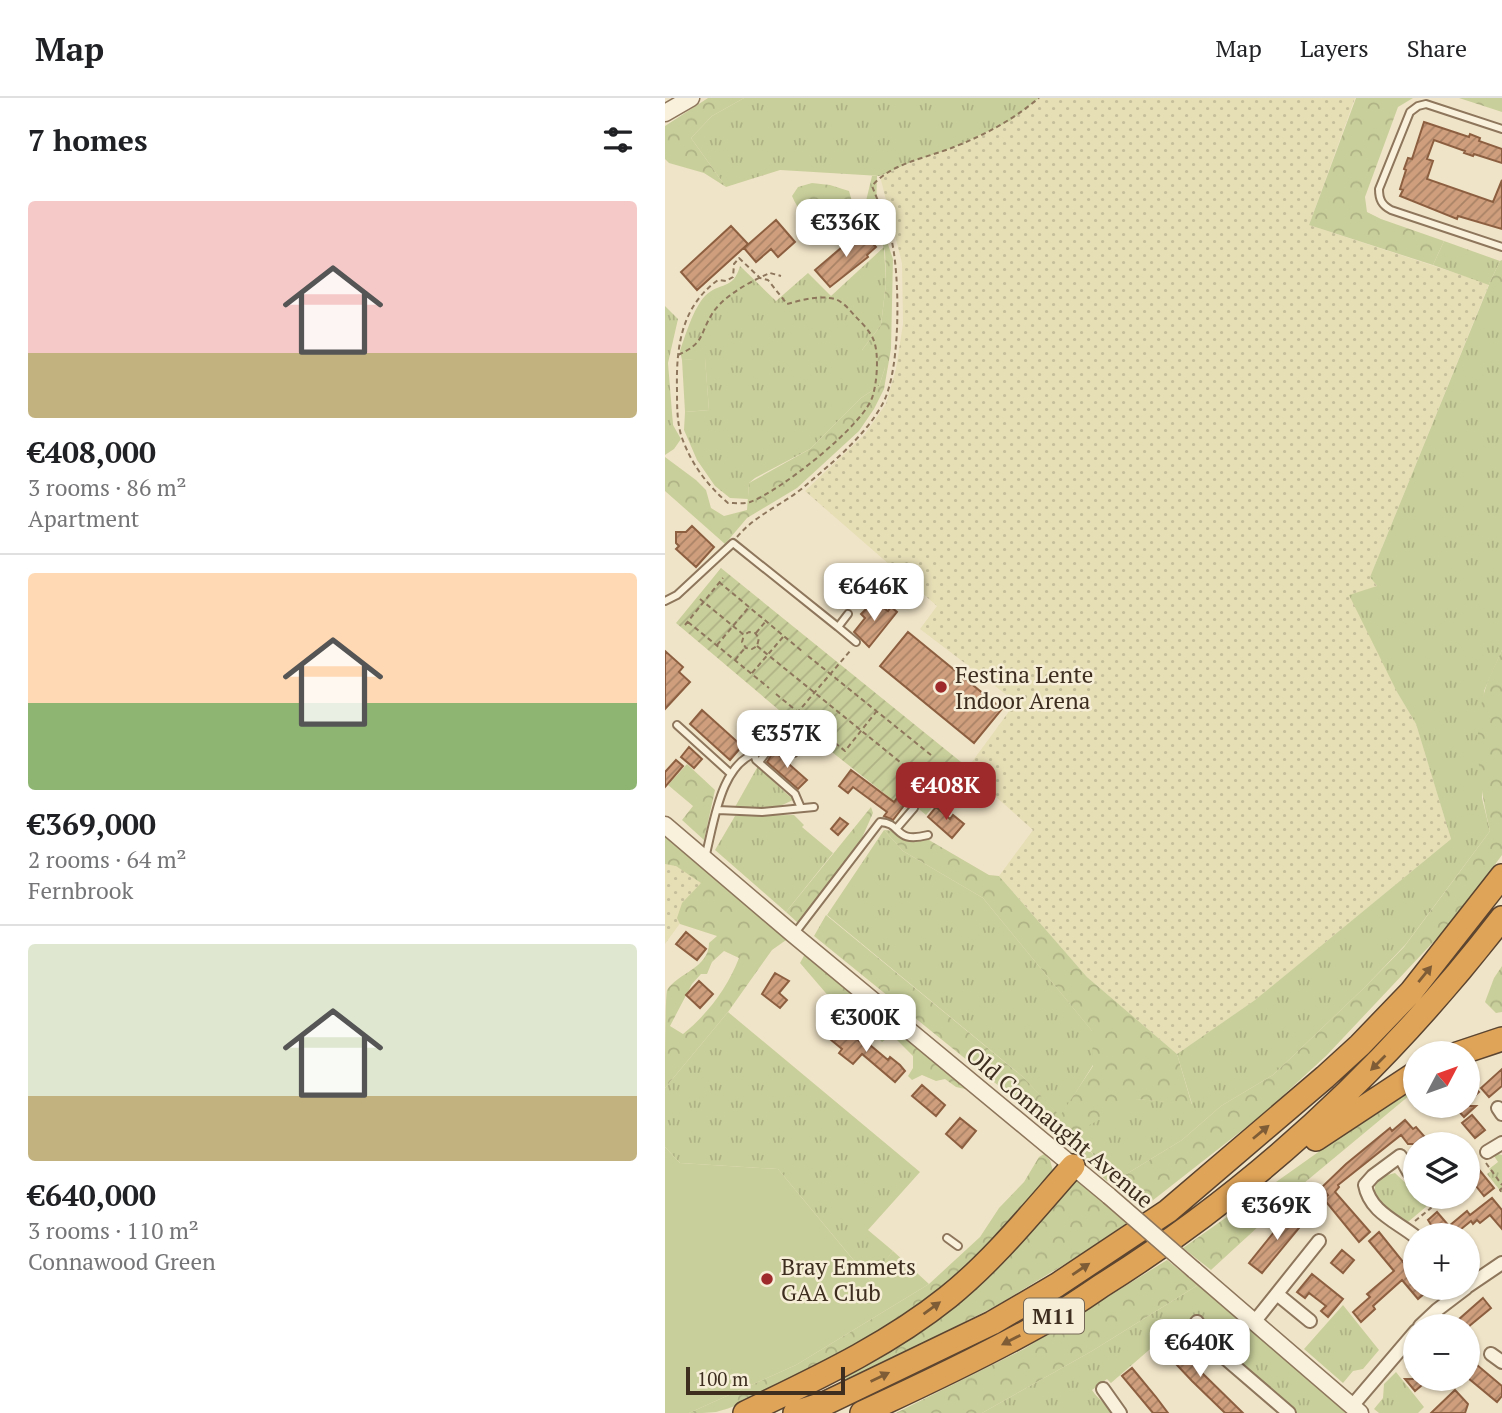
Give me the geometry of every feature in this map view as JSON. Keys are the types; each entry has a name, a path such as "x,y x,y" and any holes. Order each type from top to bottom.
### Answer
{"highway":[{"name":"M11","path":"795,1413 825,1403 992,1323 1057,1285 1168,1211 1360,1045 1411,992 1502,876"},
{"name":"M11","path":"862,1413 1044,1322 1147,1258 1231,1195 1333,1107 1392,1048 1462,970 1502,918"},
{"path":"1481,1046 1502,1039"},
{"path":"1231,1195 1403,1082"},
{"path":"745,1413 850,1361 903,1329 949,1296 1006,1242 1073,1166"}],"street":[{"path":"665,113 691,98"},
{"name":"Old Connaught Avenue","path":"665,825 1109,1196 1356,1409"},
{"path":"1487,1152 1502,1143"},
{"path":"1403,1161 1400,1156 1365,1185 1367,1196 1376,1209 1403,1228"},
{"path":"1255,1321 1319,1241"},
{"path":"1480,1277 1502,1263"},
{"path":"1277,1294 1310,1321"},
{"path":"1434,1314 1450,1300"},
{"path":"1197,1322 1217,1352 1289,1413"},
{"path":"1356,1409 1403,1348"},
{"path":"1491,1354 1502,1363"},
{"path":"1103,1389 1120,1413"}],"lane":[{"path":"1502,129 1427,101 1410,112 1379,189 1379,198 1383,205 1502,247"},
{"path":"665,601 677,595 733,543 856,642"},
{"path":"838,627 848,614"},
{"path":"677,725 730,773"},
{"path":"705,859 730,773 747,755 759,752 771,727"},
{"path":"759,762 777,739 794,753"},
{"path":"754,754 759,762 795,794 801,808"},
{"path":"718,810 762,812 814,807"},
{"path":"896,829 913,808"},
{"path":"794,935 880,822 888,823 904,837 912,839 927,835"},
{"path":"947,1238 958,1246"}],"path":[{"path":"733,543 748,523 803,488 861,435 884,403 893,368 897,325 896,261 891,238 872,186 880,176 954,147 1010,121 1039,98"},
{"path":"739,258 760,278 768,280 787,304 822,297 837,300 846,306 873,338 873,396 867,408 811,463 749,502 728,503 708,486 683,439 678,424 677,355 680,338 697,300 718,280 726,281 733,277 734,264 739,258"},
{"path":"677,355 689,350 703,337 712,314 719,305 770,273 781,276"},
{"path":"685,625 723,578"},
{"path":"719,582 803,652"},
{"path":"700,599 744,635"},
{"path":"717,645 749,607"},
{"path":"756,634 766,621"},
{"path":"688,622 769,688"},
{"path":"749,632 756,634 759,638 757,646 753,649 746,648 742,642 744,635 749,632"},
{"path":"751,674 784,636"},
{"path":"792,720 856,642"},
{"path":"757,646 916,775"},
{"path":"735,660 746,648"},
{"path":"808,656 932,755"},
{"path":"776,694 845,751 877,711"},
{"path":"1487,1152 1486,1164 1502,1186 1502,1193"},
{"path":"1419,1223 1430,1209"}],"shaded area":[{"path":"1039,98 1355,98 1309,225 1489,284 1370,577 1377,586 1397,692 1416,724 1451,839 1255,1000 1177,1054 1087,977 999,876 1033,830 966,770 1016,702 920,629 937,606 805,491 864,435 886,404 896,369 903,324 902,263 880,176 1010,121"},
{"path":"665,858 715,875 665,944"}],"green space":[{"path":"708,98 744,98 712,116 691,138 726,187 704,173 669,163 665,159 665,126"},
{"path":"744,98 1039,98 1010,121 954,147 880,176 780,170 726,187 691,138 712,116"},
{"path":"1356,98 1413,98 1398,107 1365,197 1367,212 1444,241 1433,265 1309,225"},
{"path":"1459,98 1502,98 1502,112"},
{"path":"872,176 877,176 876,209 893,259 891,349 884,389 859,431 797,488 747,518 725,544 665,491 665,457 706,490 711,508 724,516 747,510 749,483 810,449 861,398 879,386 885,368 864,365 862,350 881,325 886,283 885,251 866,201"},
{"path":"812,183 849,191 853,205 827,231 816,235 792,196 798,187"},
{"path":"1444,241 1500,261 1489,284 1502,284 1502,650 1484,691 1482,798 1490,831 1406,944 1273,1075 1221,1106 1182,1140 1115,1181 1023,1077 827,915 884,830 903,851 983,898 1093,1032 1093,1065 1063,1113 1137,1099 1192,1104 1177,1054 1255,1000 1451,839 1416,724 1397,692 1349,595 1377,586 1370,577 1489,285 1433,265"},
{"path":"884,247 886,283 881,325 862,350 885,368 879,386 861,398 810,449 749,483 748,499 730,498 715,486 697,460 684,430 685,412 709,410 705,359 682,360 680,351 697,307 711,291 730,283 740,266 776,301 808,273 831,296"},
{"path":"1502,260 1502,290 1489,284"},
{"path":"665,306 678,319 668,363 673,425 681,439 674,449 665,455"},
{"path":"705,358 709,410 685,412 682,360"},
{"path":"721,568 966,766 926,815 902,795 895,802 779,710 676,623"},
{"path":"1502,650 1502,855 1454,920 1327,1055 1263,1114 1143,1208 1115,1181 1182,1140 1221,1106 1273,1075 1404,947 1490,831 1480,779 1478,725 1485,690"},
{"path":"687,764 715,790 704,840 682,820 693,806 668,785"},
{"path":"758,766 795,799 774,809 735,807"},
{"path":"871,807 873,813 862,838 798,923 786,912"},
{"path":"794,815 804,825 802,827 833,853 786,912 715,850 735,816"},
{"path":"884,830 917,833 989,875 999,876 1087,977 1177,1054 1192,1105 1137,1099 1075,1133 1115,1181 1107,1181 1010,1095 814,936 826,915 1023,1077 1060,1116 1093,1066 1092,1031 983,898 903,851"},
{"path":"665,833 789,938 772,950 728,1012 665,1088 667,990 699,964 708,952 709,943 717,936 680,924 677,918 682,903 701,883 676,866 665,864","holes":["724,951 739,958 723,990 700,1018 683,1034 670,1026 692,984 701,974 707,974 712,962"]},
{"path":"806,952 862,999 856,1006 842,1010 837,1006 800,963"},
{"path":"1502,966 1502,1012 1496,1013 1485,1002 1494,978"},
{"path":"868,1005 970,1090 956,1087 945,1079 936,1081 922,1075 912,1080 908,1076 913,1068 913,1056 895,1038 889,1037 882,1042 877,1037 872,1029 871,1019 864,1011"},
{"path":"728,1012 920,1172 868,1230 893,1251 871,1281 778,1169 680,1163 665,1147 665,1088"},
{"path":"1403,1094 1403,1101 1274,1208 1260,1225 1211,1270 1183,1248"},
{"name":"Bray Emmets GAA Club","path":"665,1147 680,1163 778,1169 870,1280 893,1251 929,1284 796,1365 689,1413 665,1413"},
{"path":"1044,1154 1050,1160 1053,1171 1034,1194 972,1259 903,1316 859,1344 747,1401 716,1412 689,1413 796,1365 929,1284 980,1237 999,1208 1024,1182 1039,1157"},
{"path":"1502,1155 1502,1193 1487,1174 1498,1162 1494,1156"},
{"path":"1076,1171 1131,1220 996,1306 843,1383 842,1374 906,1332"},
{"path":"1395,1173 1403,1181 1403,1209 1423,1209 1408,1222 1383,1208 1375,1200 1375,1185 1384,1176"},
{"path":"1167,1260 1198,1285 1092,1351 982,1413 896,1413 1024,1349"},
{"path":"1198,1285 1348,1413 1290,1413 1238,1371 1197,1315 1181,1326 1179,1324 1111,1383 1107,1379 1092,1390 1114,1413 982,1413 1092,1351"},
{"path":"1343,1305 1379,1350 1363,1369 1353,1371 1343,1383 1304,1349"},
{"path":"1396,1372 1403,1381 1403,1391 1411,1391 1424,1407 1418,1413 1379,1413 1374,1409 1383,1398 1384,1384"}],"building":[{"path":"1424,122 1469,137 1470,134 1480,138 1479,141 1502,149 1502,163 1464,153 1465,151 1434,140 1427,159 1433,161 1427,179 1493,202 1502,180 1502,229 1458,216 1457,219 1400,196 1406,170 1404,169 1408,158 1412,159"},
{"path":"776,220 795,242 778,257 771,249 756,262 744,248"},
{"path":"731,226 748,244 697,290 681,272"},
{"path":"861,231 876,247 868,257 830,287 815,270"},
{"path":"692,526 714,547 696,567 676,549 679,546 676,543 676,532 686,532"},
{"path":"874,601 888,611 891,607 897,612 869,647 854,632 865,618 861,614"},
{"name":"Festina Lente Indoor Arena","path":"908,632 1002,709 974,743 880,666"},
{"path":"665,651 683,667 679,672 690,682 665,709"},
{"path":"702,710 742,746 730,760 690,724"},
{"path":"689,747 702,759 694,768 681,757"},
{"path":"774,751 807,780 798,789 767,762"},
{"path":"676,760 683,766 665,787 665,772"},
{"path":"851,770 894,802 901,793 909,799 893,820 884,816 887,812 853,787 848,793 839,786"},
{"path":"936,807 950,819 953,815 964,824 952,838 928,817"},
{"path":"840,818 848,824 838,835 831,829"},
{"path":"686,932 706,949 697,960 676,944"},
{"path":"775,973 789,981 779,993 787,1000 780,1008 762,994"},
{"path":"699,981 713,994 700,1008 686,995"},
{"path":"843,1027 859,1041 863,1036 888,1060 890,1057 905,1071 895,1082 862,1054 853,1064 839,1053 842,1049 831,1040"},
{"path":"1502,1069 1502,1086 1489,1097 1481,1088"},
{"path":"922,1085 945,1105 936,1116 912,1096"},
{"path":"960,1118 976,1131 962,1148 946,1134"},
{"path":"1468,1118 1475,1118 1485,1130 1480,1134 1470,1132 1462,1123"},
{"path":"1405,1120 1413,1129 1416,1127 1420,1132 1403,1132 1403,1138 1401,1135 1338,1185 1335,1192 1370,1232 1359,1242 1327,1203 1324,1198 1328,1195 1322,1187 1390,1128 1392,1131"},
{"path":"1480,1171 1494,1188 1484,1196 1480,1191"},
{"path":"1492,1198 1502,1210 1502,1229 1490,1215 1480,1223 1477,1220 1474,1223 1453,1223 1467,1211 1470,1215"},
{"path":"1291,1211 1304,1222 1262,1273 1249,1263"},
{"path":"1437,1212 1446,1223 1430,1223 1428,1220"},
{"path":"1379,1232 1403,1262 1403,1281 1373,1306 1375,1309 1361,1322 1353,1312 1370,1297 1367,1294 1394,1271 1369,1241"},
{"path":"1342,1250 1354,1260 1343,1273 1331,1263"},
{"path":"1312,1274 1343,1299 1328,1317 1321,1311 1326,1306 1309,1293 1305,1298 1297,1292"},
{"path":"1483,1298 1491,1308 1480,1317 1480,1314 1465,1314"},
{"path":"1170,1337 1243,1413 1225,1413 1192,1381 1162,1346"},
{"path":"1132,1368 1168,1413 1153,1413 1122,1376"},
{"path":"1480,1368 1502,1386 1502,1396 1497,1402 1480,1388"},
{"path":"1454,1391 1468,1404 1465,1413 1431,1413"}],"place":[{"name":"Festina Lente Indoor Arena","path":"941,687"},
{"name":"Bray Emmets GAA Club","path":"767,1279"}]}
